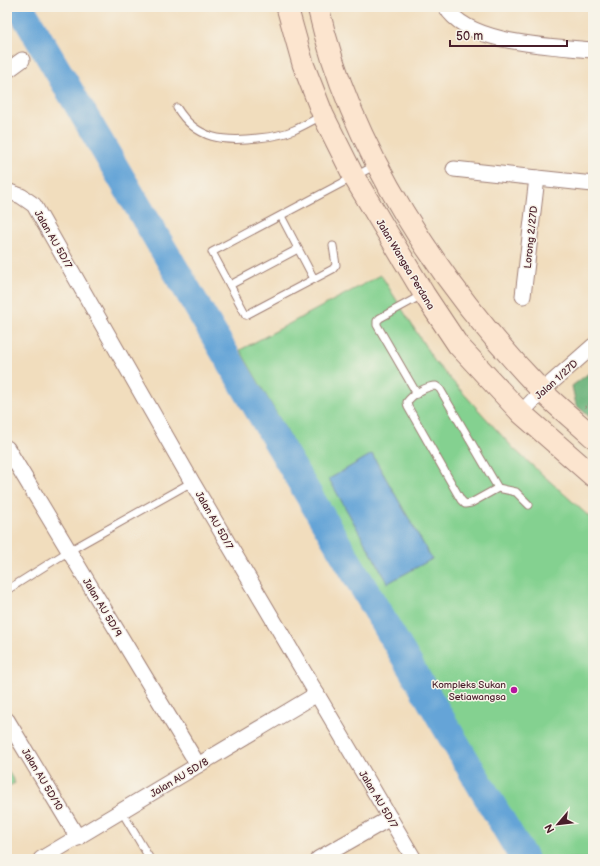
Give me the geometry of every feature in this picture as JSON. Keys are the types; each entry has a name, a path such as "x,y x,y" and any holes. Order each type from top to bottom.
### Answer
{"main road":[{"name":"Jalan Wangsa Perdana","path":"287,7 303,64 323,115 354,177 424,294 458,345 520,413 593,476"},
{"path":"318,7 346,100 377,164 414,228 473,314 542,391 593,437"}],"street":[{"path":"446,7 461,21 481,33 512,42 593,50"},
{"path":"7,71 22,60"},
{"path":"454,168 593,184"},
{"name":"Lorong 2/27D","path":"523,296 537,178"},
{"name":"Jalan AU 5D/7","path":"7,191 21,196 34,205 192,482 414,859"},
{"name":"Jalan 1/27D","path":"520,413 542,391 593,346"},
{"name":"Jalan AU 5D/9","path":"7,448 198,765"},
{"name":"Jalan AU 5D/8","path":"41,859 122,812 317,694"},
{"name":"Jalan AU 5D/10","path":"7,720 78,838"},
{"path":"318,859 390,818"}],"lane":[{"path":"178,108 192,127 219,139 242,140 267,137 293,131 323,115"},
{"path":"333,246 336,265 333,269 246,315 212,252 377,164"},
{"path":"281,216 314,279"},
{"path":"230,285 298,249"},
{"path":"417,394 377,325 377,321 424,294"},
{"path":"498,488 440,389 436,386 431,386 407,402 408,407 461,500 465,504 471,503 498,488 516,492 529,505"},
{"path":"7,590 69,551 192,482"},
{"path":"122,812 150,859"}],"green space":[{"name":"Kompleks Sukan Setiawangsa","path":"381,275 435,362 514,449 593,520 593,859 533,859 240,350"},
{"path":"593,370 593,420 576,405 572,386"},
{"path":"7,769 15,783 7,787"}],"water":[{"path":"372,454 432,559 388,583 329,479"}],"waterway":[{"path":"20,7 524,859"}],"place":[{"name":"Kompleks Sukan Setiawangsa","path":"514,690"}]}
